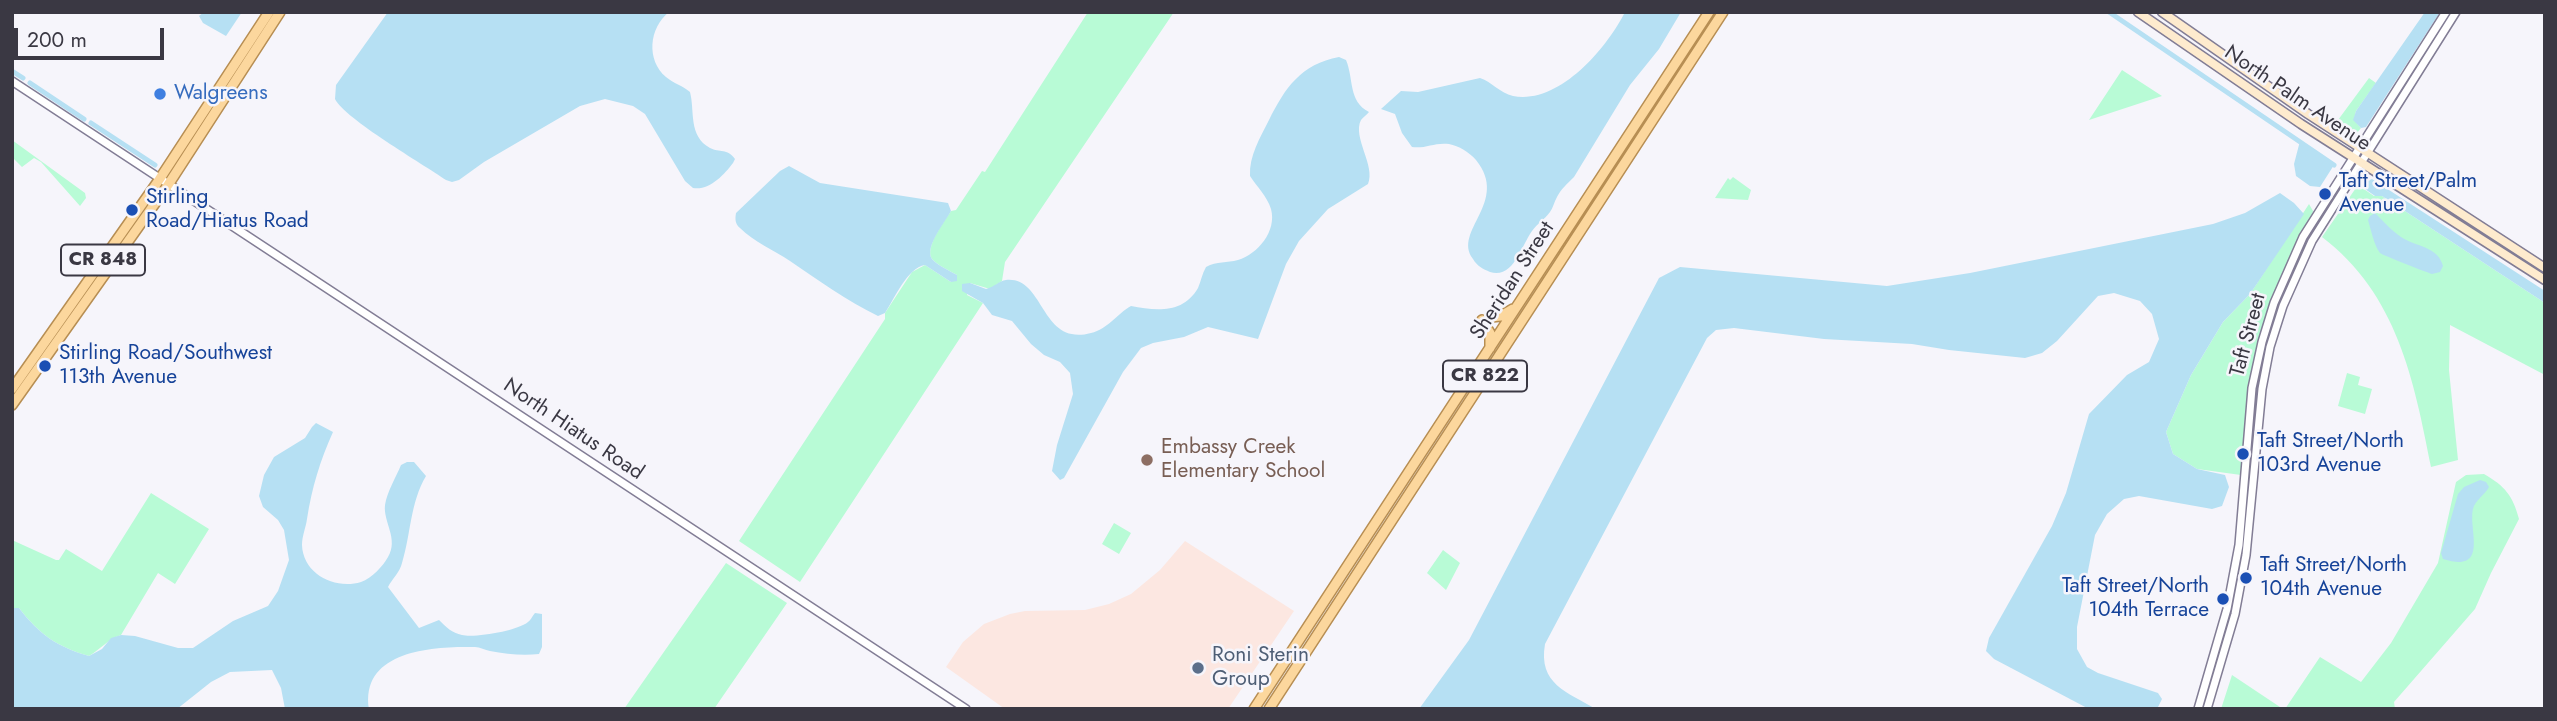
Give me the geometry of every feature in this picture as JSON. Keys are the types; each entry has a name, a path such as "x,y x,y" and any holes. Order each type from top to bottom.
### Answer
{"main road":[{"name":"CR 848","path":"12,389 163,182 269,12"},
{"name":"CR 848","path":"12,405 280,12"},
{"name":"Sheridan Street","path":"1254,709 1709,12"},
{"name":"Sheridan Street","path":"1269,709 1723,12"},
{"name":"North Palm Avenue","path":"2138,12 2353,158 2545,280"},
{"name":"North Palm Avenue","path":"2162,12 2360,148 2545,268"},
{"path":"1490,348 1487,318 1501,316 1517,306"},
{"path":"1385,509 1395,516"},
{"path":"1266,691 1276,698"}],"street":[{"name":"Taft Street","path":"2198,709 2221,634 2236,563 2252,388 2274,303 2303,237 2446,12"},
{"name":"Taft Street","path":"2207,709 2230,635 2246,555 2262,390 2270,347 2283,306 2312,242 2456,12"},
{"name":"North Hiatus Road","path":"12,81 966,709"}],"shaded area":[{"path":"1185,541 1294,611 1228,709 1005,709 946,667 963,642 984,624 1025,611 1085,610 1109,604 1131,594 1160,570"}],"green space":[{"path":"1088,12 1174,12 1005,262 1002,281 990,289 970,283 967,295 983,303 800,582 739,541 885,319 885,313 912,272 925,265 951,282 957,275 932,259 930,254 936,234 982,171 985,172"},
{"path":"2122,70 2162,96 2089,120"},
{"path":"2369,78 2376,83 2356,111 2354,120 2361,128 2357,133 2338,120"},
{"path":"12,140 85,193 86,198 80,206 41,162 34,158 22,167 12,157"},
{"path":"1733,177 1751,190 1748,200 1715,198 1728,178 1730,180"},
{"path":"2358,185 2374,196 2382,196 2545,303 2545,375 2450,325 2449,370 2458,460 2431,467 2409,371 2385,312 2348,260 2322,237"},
{"path":"2309,204 2313,211 2312,216 2282,274 2261,338 2252,383 2241,475 2197,469 2173,454 2166,432 2191,375 2223,322 2250,294"},
{"path":"2347,373 2360,377 2358,385 2372,389 2365,414 2338,406"},
{"path":"2484,474 2507,492 2519,519 2475,609 2394,702 2395,709 2285,709 2320,657 2361,682 2391,643 2438,563 2456,482 2466,475"},
{"path":"151,493 209,529 175,584 158,573 121,635 89,656 58,644 41,632 19,608 12,608 12,540 56,560 59,560 66,549 102,571"},
{"path":"1114,523 1131,533 1119,554 1102,544"},
{"path":"1443,550 1460,563 1446,590 1427,573"},
{"path":"726,563 787,603 714,709 624,709"},
{"path":"2232,675 2283,709 2221,709"}],"water":[{"path":"204,12 242,12 226,36 203,23 199,16"},
{"path":"388,12 669,12 654,35 652,44 655,62 666,77 690,92 698,137 710,148 729,153 735,159 716,181 705,187 693,188 685,181 645,114 633,106 605,99 580,106 484,162 459,180 446,180 368,129 335,99 336,85"},
{"path":"1625,12 1681,12 1659,49 1630,85 1574,177 1560,191 1550,212 1532,231 1516,260 1505,271 1490,272 1478,265 1468,248 1469,238 1487,189 1485,175 1476,160 1464,150 1449,144 1412,147 1402,133 1395,114 1381,109 1401,91 1418,92 1480,78 1513,96 1547,92 1564,83 1594,57"},
{"path":"2425,12 2440,12 2366,127 2361,128 2353,120 2356,111"},
{"path":"1339,57 1346,60 1358,102 1369,112 1361,120 1359,127 1369,169 1368,184 1328,209 1299,241 1286,264 1258,339 1208,327 1184,337 1141,348 1123,372 1064,478 1060,480 1052,471 1073,394 1070,373 1060,362 1044,355 1031,344 1012,321 992,315 983,303 962,291 962,284 970,283 986,289 1006,280 1019,282 1029,289 1052,321 1062,330 1074,335 1097,331 1131,306 1168,309 1185,302 1198,288 1206,267 1245,257 1264,240 1272,217 1267,200 1250,176 1256,147 1281,98 1296,79 1314,65"},
{"path":"2300,141 2334,165 2320,187 2310,186 2296,176 2294,164"},
{"path":"789,166 820,183 948,203 951,211 933,241 930,254 937,263 957,275 957,281 951,282 925,265 919,267 907,278 885,313 878,316 751,238 737,225 736,213 780,171"},
{"path":"2372,179 2545,291 2545,303 2382,196 2375,196 2365,189 2367,181"},
{"path":"2280,193 2304,214 2250,294 2223,322 2191,375 2166,432 2173,454 2197,469 2225,475 2229,487 2222,506 2212,509 2139,496 2124,499 2107,514 2095,535 2077,627 2077,649 2087,667 2098,673 2158,693 2162,699 2157,709 2089,709 1994,659 1986,651 1989,638 2052,526 2066,493 2089,414 2127,375 2149,362 2159,339 2152,314 2140,301 2114,293 2098,296 2057,341 2042,353 2025,358 1912,344 1824,339 1734,328 1716,330 1707,338 1545,644 1544,658 1550,678 1565,692 1596,709 1419,709 1469,640 1659,278 1680,267 1887,286 1970,273 2213,224 2245,213"},
{"path":"2375,213 2401,237 2436,254 2443,266 2440,272 2432,274 2380,253 2368,220"},
{"path":"316,423 333,432 314,485 302,542 304,555 314,572 331,581 351,584 365,580 380,568 388,557 392,544 385,511 388,495 401,465 414,462 426,476 414,508 401,566 388,587 419,628 439,620 458,634 486,635 523,625 535,613 542,614 542,647 539,654 514,654 477,647 458,647 403,656 388,663 376,674 369,689 369,709 285,709 281,688 272,670 230,672 211,682 177,709 12,709 12,608 19,608 41,632 58,644 89,656 102,649 111,638 121,635 135,636 178,648 193,648 233,621 268,606 278,591 289,560 284,530 278,520 263,507 259,496 264,475 274,457 305,438"},
{"path":"2480,480 2486,482 2489,487 2473,509 2472,555 2467,560 2458,562 2443,559 2441,553 2458,494 2464,487"}],"waterway":[{"path":"2109,12 2334,165"},
{"path":"12,71 23,78"},
{"path":"30,83 84,119"},
{"path":"91,123 155,165"}],"place":[{"name":"Walgreens","path":"160,94"},
{"name":"Taft Street/Palm Avenue","path":"2325,194"},
{"name":"Stirling Road/Hiatus Road","path":"132,210"},
{"name":"Stirling Road/Southwest 113th Avenue","path":"45,366"},
{"name":"Taft Street/North 103rd Avenue","path":"2243,454"},
{"name":"Embassy Creek Elementary School","path":"1147,460"},
{"name":"Taft Street/North 104th Avenue","path":"2246,578"},
{"name":"Taft Street/North 104th Terrace","path":"2223,599"},
{"name":"Roni Sterin Group","path":"1198,668"}]}
